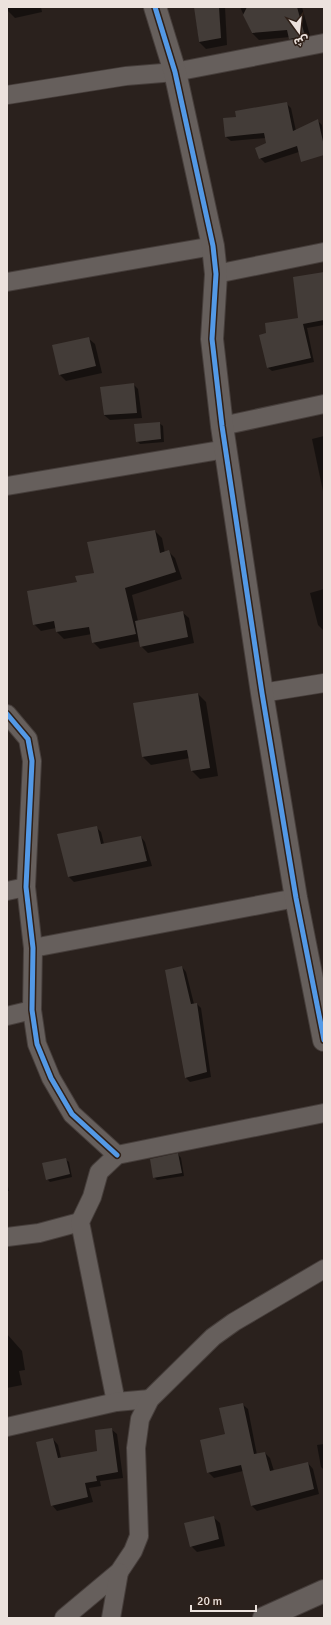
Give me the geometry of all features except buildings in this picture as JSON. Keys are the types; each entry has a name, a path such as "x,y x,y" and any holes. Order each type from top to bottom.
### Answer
{"street":[{"path":"155,7 175,72 212,246 216,274 212,339 222,426 262,693 296,898 318,972 324,1040"},
{"path":"7,95 126,76 175,72 324,43"},
{"path":"7,282 212,246"},
{"path":"216,274 324,252"},
{"path":"222,426 324,404"},
{"path":"7,486 226,449"},
{"path":"262,693 324,683"},
{"path":"7,714 28,739 32,761 26,887 33,948 32,1010 37,1044 51,1078 72,1114 117,1154"},
{"path":"7,892 26,887"},
{"path":"33,948 296,898"},
{"path":"7,1016 32,1010"},
{"path":"116,1402 80,1222 92,1197 100,1172 117,1154 324,1113"},
{"path":"7,1237 39,1233 80,1222"},
{"path":"64,1618 119,1572 133,1551 139,1536 136,1448 140,1419 150,1399 218,1333 324,1269"},
{"path":"7,1427 116,1402 150,1399"},
{"path":"111,1618 119,1572"},
{"path":"264,1618 324,1591"}],"cycle path":[{"path":"155,7 175,72 213,246 216,274 212,339 222,426 262,693 296,898 324,1040"},
{"path":"7,714 28,739 32,761 26,887 33,948 32,1010 37,1044 51,1078 72,1114 117,1155"}]}
